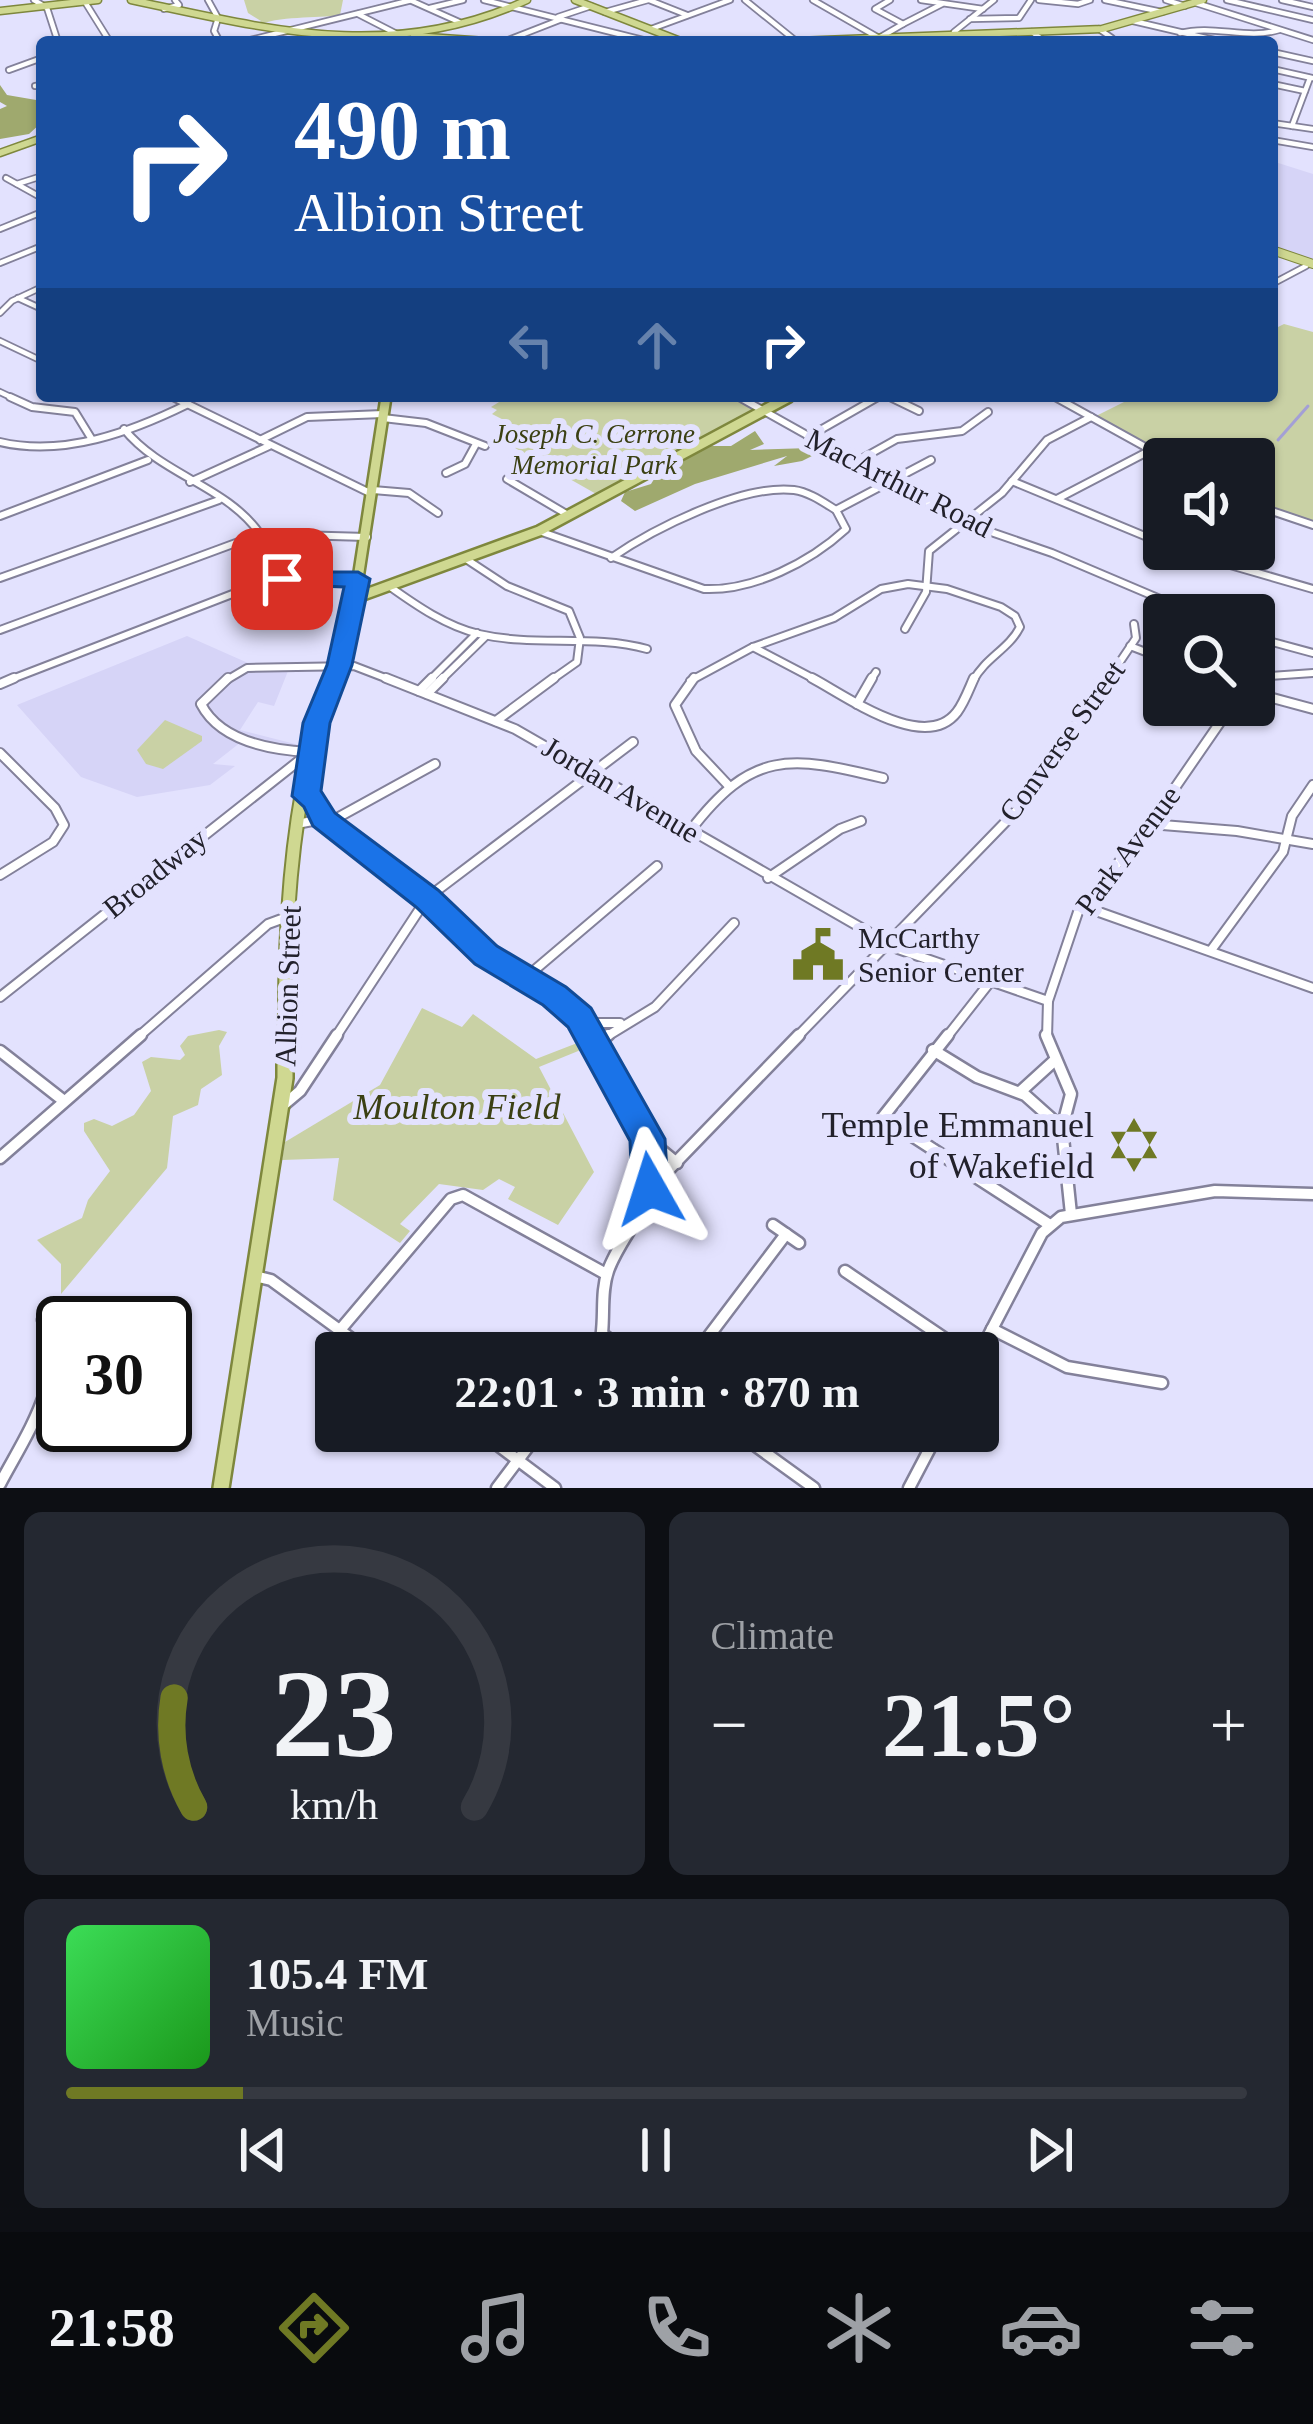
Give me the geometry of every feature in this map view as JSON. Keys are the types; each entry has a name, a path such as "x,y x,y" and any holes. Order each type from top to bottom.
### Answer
{"main road":[{"path":"0,11 98,0"},
{"path":"131,0 286,36"},
{"path":"419,34 527,0"},
{"path":"575,0 667,36"},
{"path":"979,36 1099,29 1200,2"},
{"path":"388,36 437,36"},
{"path":"0,153 36,140"},
{"path":"1278,254 1311,266"},
{"name":"Albion Street","path":"221,1488 280,1108 287,1050 283,957 311,752 319,715 340,665 355,598 385,402"},
{"path":"355,598 538,532 779,402"}],"street":[{"path":"34,0 44,6 56,36"},
{"path":"162,9 179,5 175,0"},
{"path":"208,0 218,19 216,36"},
{"path":"267,36 411,0 459,22"},
{"path":"430,8 463,0"},
{"path":"484,0 628,36"},
{"path":"605,12 649,0 688,16"},
{"path":"651,29 730,0"},
{"path":"745,0 790,36"},
{"path":"813,0 876,36"},
{"path":"890,0 874,9 903,24"},
{"path":"921,0 983,9"},
{"path":"958,36 994,0"},
{"path":"970,19 1019,18 1035,0 1082,4 1090,0"},
{"path":"1105,0 1164,13"},
{"path":"1166,0 1185,7"},
{"path":"1227,0 1313,20"},
{"path":"1282,0 1313,7"},
{"path":"85,2 106,36"},
{"path":"1200,2 1313,40"},
{"path":"882,36 944,3"},
{"path":"516,36 591,6"},
{"path":"358,14 398,35"},
{"path":"1133,22 1194,36"},
{"path":"1180,33 1204,25 1258,36 1280,29"},
{"path":"1099,29 1109,36"},
{"path":"1032,32 1036,36"},
{"path":"1278,53 1313,61"},
{"path":"9,70 36,60"},
{"path":"1278,70 1312,78 1292,126"},
{"path":"1278,85 1305,91"},
{"path":"1278,124 1313,129"},
{"path":"1278,141 1313,147"},
{"path":"6,178 36,196"},
{"path":"17,184 36,178"},
{"path":"0,229 36,214"},
{"path":"0,263 36,248"},
{"path":"1278,281 1311,266"},
{"path":"0,313 36,290"},
{"path":"18,298 36,306"},
{"path":"0,341 36,357"},
{"path":"0,392 32,407 75,412 91,438"},
{"path":"184,402 373,492 405,491 428,501 438,513"},
{"name":"MacArthur Road","path":"748,402 962,522 1066,558 1149,594"},
{"path":"808,436 868,402"},
{"path":"901,402 919,411"},
{"path":"1065,402 1143,446"},
{"path":"0,442 31,448 91,438 188,404"},
{"path":"854,463 897,439 962,431 988,412"},
{"path":"260,440 307,417 383,416 426,423 481,445 465,464 446,473"},
{"path":"905,629 926,585 927,553 1012,481 1047,440 1091,417"},
{"path":"124,429 148,460 252,519 260,534"},
{"path":"188,483 270,446"},
{"path":"1057,499 1143,454"},
{"path":"0,516 148,460"},
{"path":"836,510 931,460"},
{"path":"507,479 569,516"},
{"path":"1012,481 1143,535"},
{"path":"538,532 611,558 721,591 835,540 846,526 836,510 801,492 776,491 677,521 611,558"},
{"path":"0,578 219,500"},
{"path":"1275,512 1313,525"},
{"path":"0,630 260,534 290,531 367,537"},
{"path":"466,559 507,586 569,611 580,638 577,662 496,721"},
{"path":"1247,570 1313,589"},
{"path":"0,684 262,582 358,579"},
{"path":"728,785 689,739 676,700 689,680 753,647 834,618 880,590 926,585 1004,609 1016,618 1019,632 986,658 958,713 945,724 910,728 753,647"},
{"path":"389,586 439,618 482,634 580,638 647,649"},
{"name":"Converse Street","path":"650,1189 1020,807 1130,646 1136,636 1134,624"},
{"path":"423,693 482,634"},
{"path":"1275,642 1313,652"},
{"path":"1130,646 1143,651"},
{"path":"311,752 220,728 200,708 236,671 340,665"},
{"name":"Jordan Avenue","path":"340,665 540,740 768,878 889,943 1048,1001"},
{"path":"857,704 876,672"},
{"path":"1275,676 1313,674"},
{"path":"1275,699 1313,709"},
{"name":"Park Avenue","path":"1071,1214 1062,1128 1071,1099 1046,1036 1048,1001 1082,906 1150,824 1218,726"},
{"path":"280,1108 300,1091 427,898 633,742"},
{"name":"Broadway","path":"0,997 311,752"},
{"path":"0,753 64,821 62,833 53,842 0,875"},
{"path":"690,831 728,785 754,772 789,763 828,765 883,778"},
{"path":"302,823 326,821 435,764"},
{"path":"1212,949 1289,839 1292,816 1313,785"},
{"path":"306,796 315,800 326,821 427,898 486,955 562,1001 584,1023 611,1081 647,1139 677,1163"},
{"path":"768,878 842,828 861,821"},
{"path":"1150,824 1313,844"},
{"path":"524,979 657,866"},
{"path":"1082,906 1313,988"},
{"path":"0,1158 268,924 287,917"},
{"path":"596,1045 622,1023 655,1006 734,923"},
{"path":"990,982 885,1109 885,1121 1050,1225"},
{"path":"584,1023 622,1023"},
{"path":"934,1050 977,1077 1021,1093 1062,1128"},
{"path":"0,1051 64,1101"},
{"path":"1021,1093 1054,1061"},
{"path":"604,1332 606,1274 650,1189 647,1139"},
{"path":"990,1332 1050,1225 1071,1214 1204,1192 1313,1194"},
{"path":"340,1330 443,1208 463,1195 606,1274"},
{"path":"773,1225 799,1243"},
{"path":"712,1332 786,1234"},
{"path":"844,1271 935,1332"},
{"path":"254,1276 271,1280 343,1332"},
{"path":"992,1329 1067,1367 1162,1383"},
{"path":"0,1484 36,1409"},
{"path":"507,1452 555,1488"},
{"path":"497,1488 524,1452"},
{"path":"764,1452 814,1488"},
{"path":"909,1488 928,1452"}],"shaded area":[{"path":"1278,163 1313,174 1313,260 1278,248"},
{"path":"187,636 248,663 330,663 327,672 288,671 274,706 258,702 240,730 299,745 292,754 241,742 213,764 235,766 210,785 137,797 81,777 17,705"}],"green space":[{"path":"244,0 343,0 340,15 252,27 261,21 248,13"},
{"path":"0,85 7,95 36,100 36,128 29,134 0,139 0,109 7,106 0,102"},
{"path":"1284,324 1313,332 1313,522 1275,509 1275,438 1143,438 1143,442 1096,416 1124,402 1278,402 1278,327"},
{"name":"Joseph C. Cerrone Memorial Park","path":"499,402 741,402 754,410 598,495 499,439 519,428 492,414 497,410 491,407"},
{"path":"755,431 764,444 750,450 810,448 820,452 774,466 787,456 695,484 635,511 621,501 625,492 651,484 656,476 710,446 731,446"},
{"path":"165,720 202,736 202,741 163,769 146,764 137,750"},
{"name":"Moulton Field","path":"422,1008 462,1027 473,1014 536,1059 585,1040 588,1047 539,1067 594,1172 558,1225 508,1199 515,1187 499,1179 483,1190 439,1184 400,1224 410,1231 400,1243 333,1200 339,1158 282,1160 285,1142 380,1085"},
{"path":"227,1032 219,1046 222,1075 201,1089 198,1105 173,1116 167,1168 61,1294 61,1264 37,1240 82,1218 88,1200 110,1171 84,1131 84,1123 94,1119 112,1126 134,1115 151,1091 142,1062 151,1057 180,1060 185,1055 180,1046 188,1036"}],"waterway":[{"path":"1278,440 1308,406"}],"place":[{"name":"McCarthy Senior Center","path":"818,955"},
{"name":"Temple Emmanuel of Wakefield","path":"1134,1145"}],"route":[{"path":"282,579 358,579 340,665 316,723 306,796 315,800 323,819 427,898 486,955 555,996 580,1018 647,1139 650,1189"}]}
